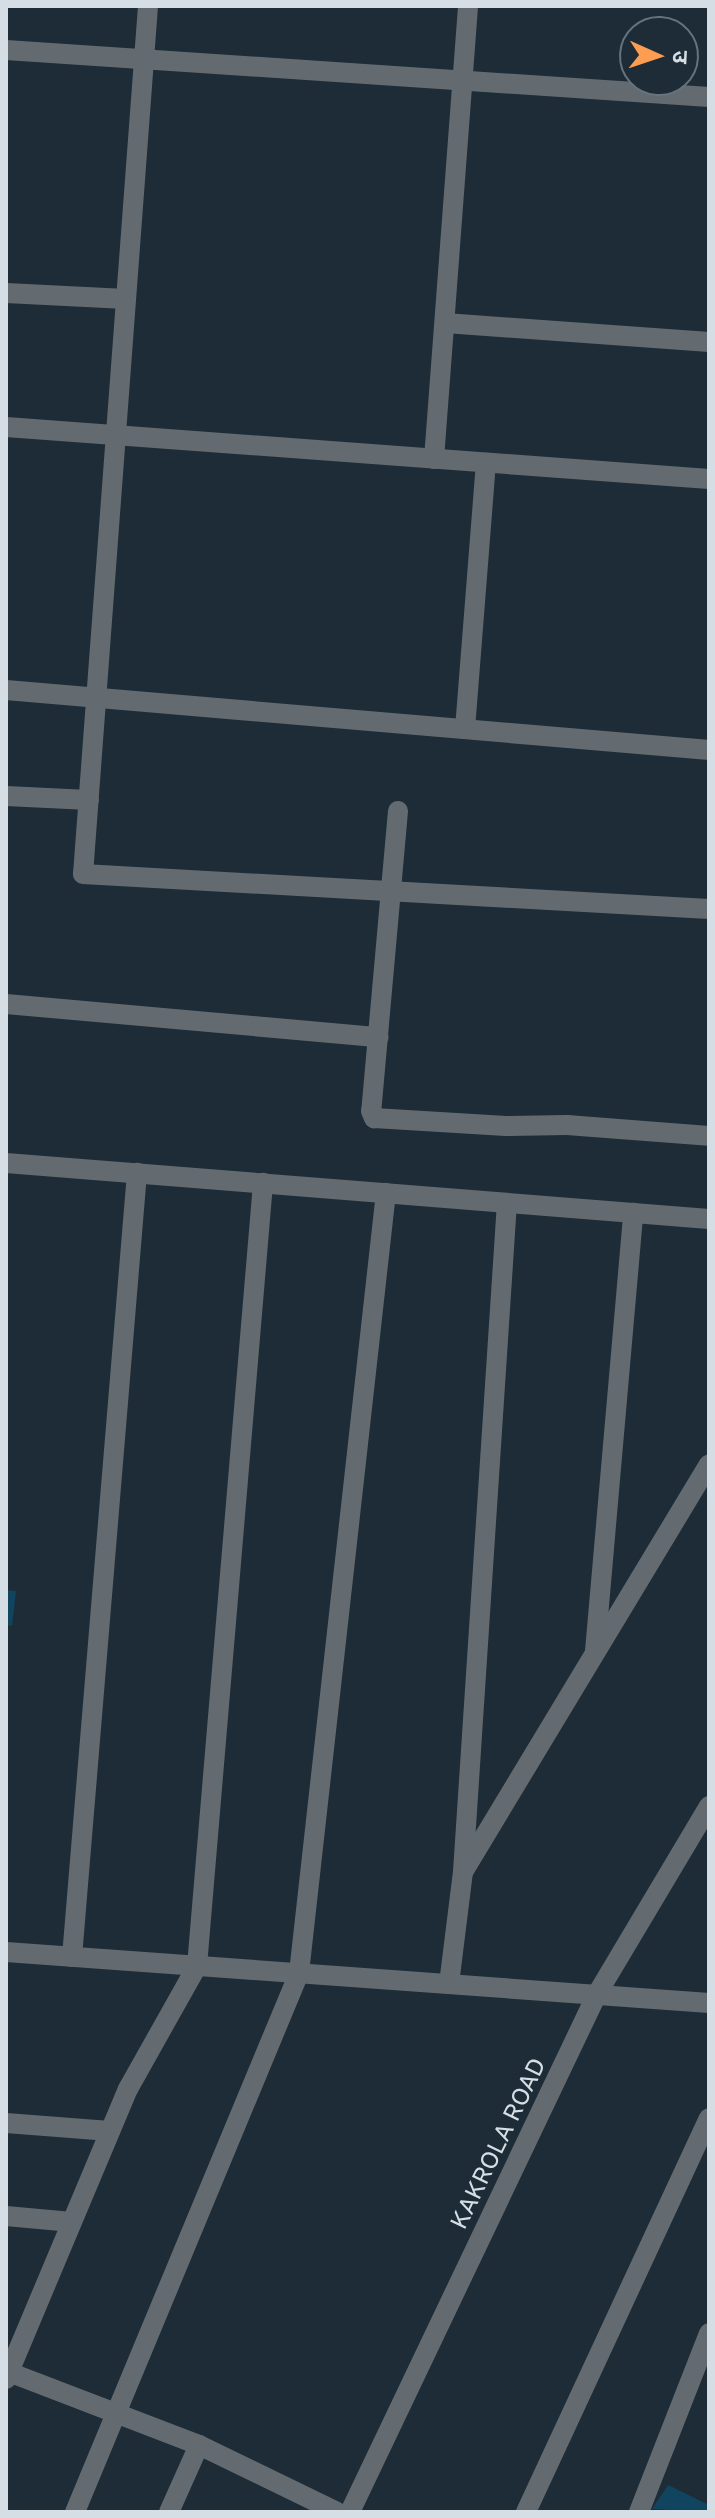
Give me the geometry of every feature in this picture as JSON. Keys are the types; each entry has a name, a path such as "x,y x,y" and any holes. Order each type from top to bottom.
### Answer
{"street":[{"path":"148,6 83,874 709,909"},
{"path":"434,459 468,6"},
{"path":"6,50 709,97"},
{"path":"6,293 126,299"},
{"path":"445,323 709,342"},
{"path":"6,427 709,479"},
{"path":"465,729 486,463"},
{"path":"6,690 709,750"},
{"path":"6,796 89,800"},
{"path":"398,811 371,1111 378,1120 567,1125 709,1136"},
{"path":"6,1004 379,1037"},
{"path":"6,1163 709,1219"},
{"path":"72,1957 137,1173"},
{"path":"263,1183 197,1966 128,2089 7,2374 199,2445 337,2512"},
{"path":"75,2512 299,1973 386,1193"},
{"path":"449,1984 463,1872 507,1203"},
{"path":"594,1656 633,1213"},
{"path":"463,1872 709,1465"},
{"name":"KAKROLA ROAD","path":"350,2512 597,1994 709,1806"},
{"path":"6,1952 709,2003"},
{"path":"526,2512 709,2118"},
{"path":"6,2123 110,2131"},
{"path":"6,2216 72,2222"},
{"path":"639,2512 709,2333"},
{"path":"169,2512 199,2445"}],"building":[{"path":"6,1590 16,1591 12,1626 6,1625"},
{"path":"668,2485 709,2505 709,2512 652,2509"}]}
